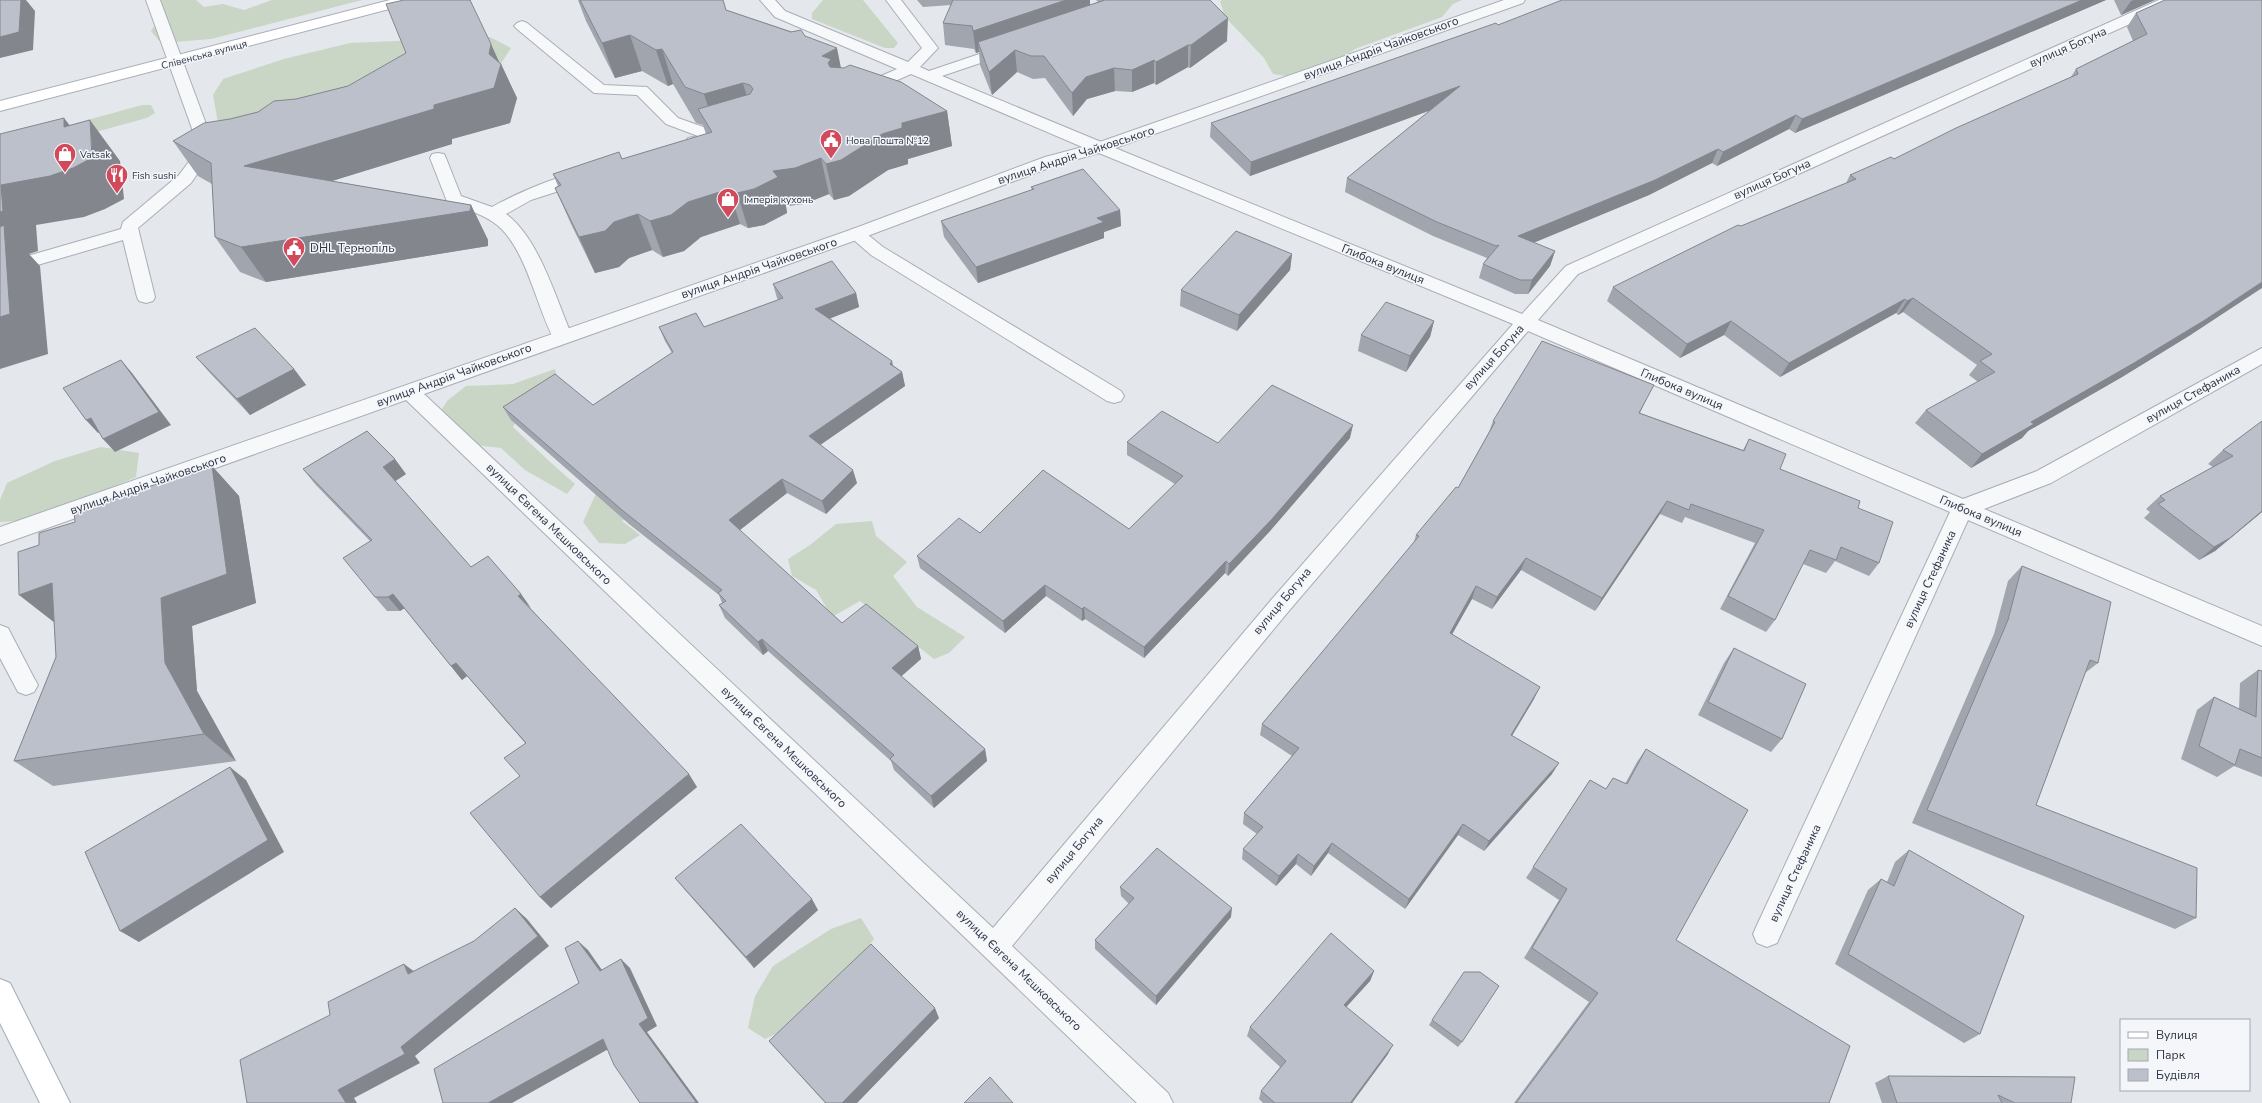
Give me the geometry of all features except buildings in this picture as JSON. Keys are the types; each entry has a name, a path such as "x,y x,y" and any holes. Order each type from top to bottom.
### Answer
{"main road":[{"name":"Слівенська вулиця","path":"0,106 174,62 407,0"},
{"path":"0,994 50,1101"}],"street":[{"path":"146,297 129,226 185,179 207,148 174,62 153,0"},
{"name":"Глибока вулиця","path":"767,0 780,14 1100,148 1525,322 2262,636"},
{"path":"845,99 910,69 930,48 893,0"},
{"name":"вулиця Андрія Чайковського","path":"0,536 410,392 562,336 856,234 1051,161 1100,148 1518,0"},
{"name":"вулиця Богуна","path":"994,947 1302,578 1572,270 2171,0"},
{"path":"522,26 600,90 641,90 672,121 720,134 676,148"},
{"path":"928,76 1022,44"},
{"path":"438,158 454,200 483,209 505,222 526,252 562,336"},
{"path":"492,214 524,196 600,172"},
{"path":"0,270 130,232"},
{"path":"856,234 877,251 1114,396"},
{"name":"вулиця Стефаника","path":"1767,934 1944,545 1963,508 2044,478 2262,355"},
{"name":"вулиця Євгена Мєшковського","path":"410,392 1158,1103"},
{"path":"0,635 26,685"}],"green space":[{"path":"155,0 196,0 204,7 223,4 244,10 272,0 362,0 211,39 161,43 151,31 160,17"},
{"path":"823,0 863,0 898,43 894,48 885,48 812,19 812,13"},
{"path":"1462,0 1453,4 1442,17 1355,49 1321,73 1304,79 1273,74 1264,58 1225,17 1220,1"},
{"path":"490,37 511,48 500,65 218,123 213,95 223,79 284,59 350,43"},
{"path":"142,105 151,105 155,113 147,118 0,158 0,144"},
{"path":"555,369 559,382 524,407 513,427 575,484 567,494 525,470 501,448 465,444 435,421 447,401 466,386 513,384"},
{"path":"101,447 139,453 136,477 37,520 0,522 0,500 7,483 55,461"},
{"path":"599,487 655,494 622,521 640,535 625,544 599,543 583,522"},
{"path":"872,521 876,536 907,562 893,576 917,607 965,637 949,653 934,659 860,601 832,617 816,590 792,576 788,559 810,545 836,524"},
{"path":"861,918 874,939 862,954 788,1028 765,1039 748,1028 755,996 773,966 831,929"}],"place":[{"name":"Нова Пошта №12","path":"831,160"},
{"name":"Vatsak","path":"65,174"},
{"name":"Fish sushi","path":"117,194"},
{"name":"Імперія кухонь","path":"728,218"},
{"name":"DHL Тернопіль","path":"294,268"}]}
